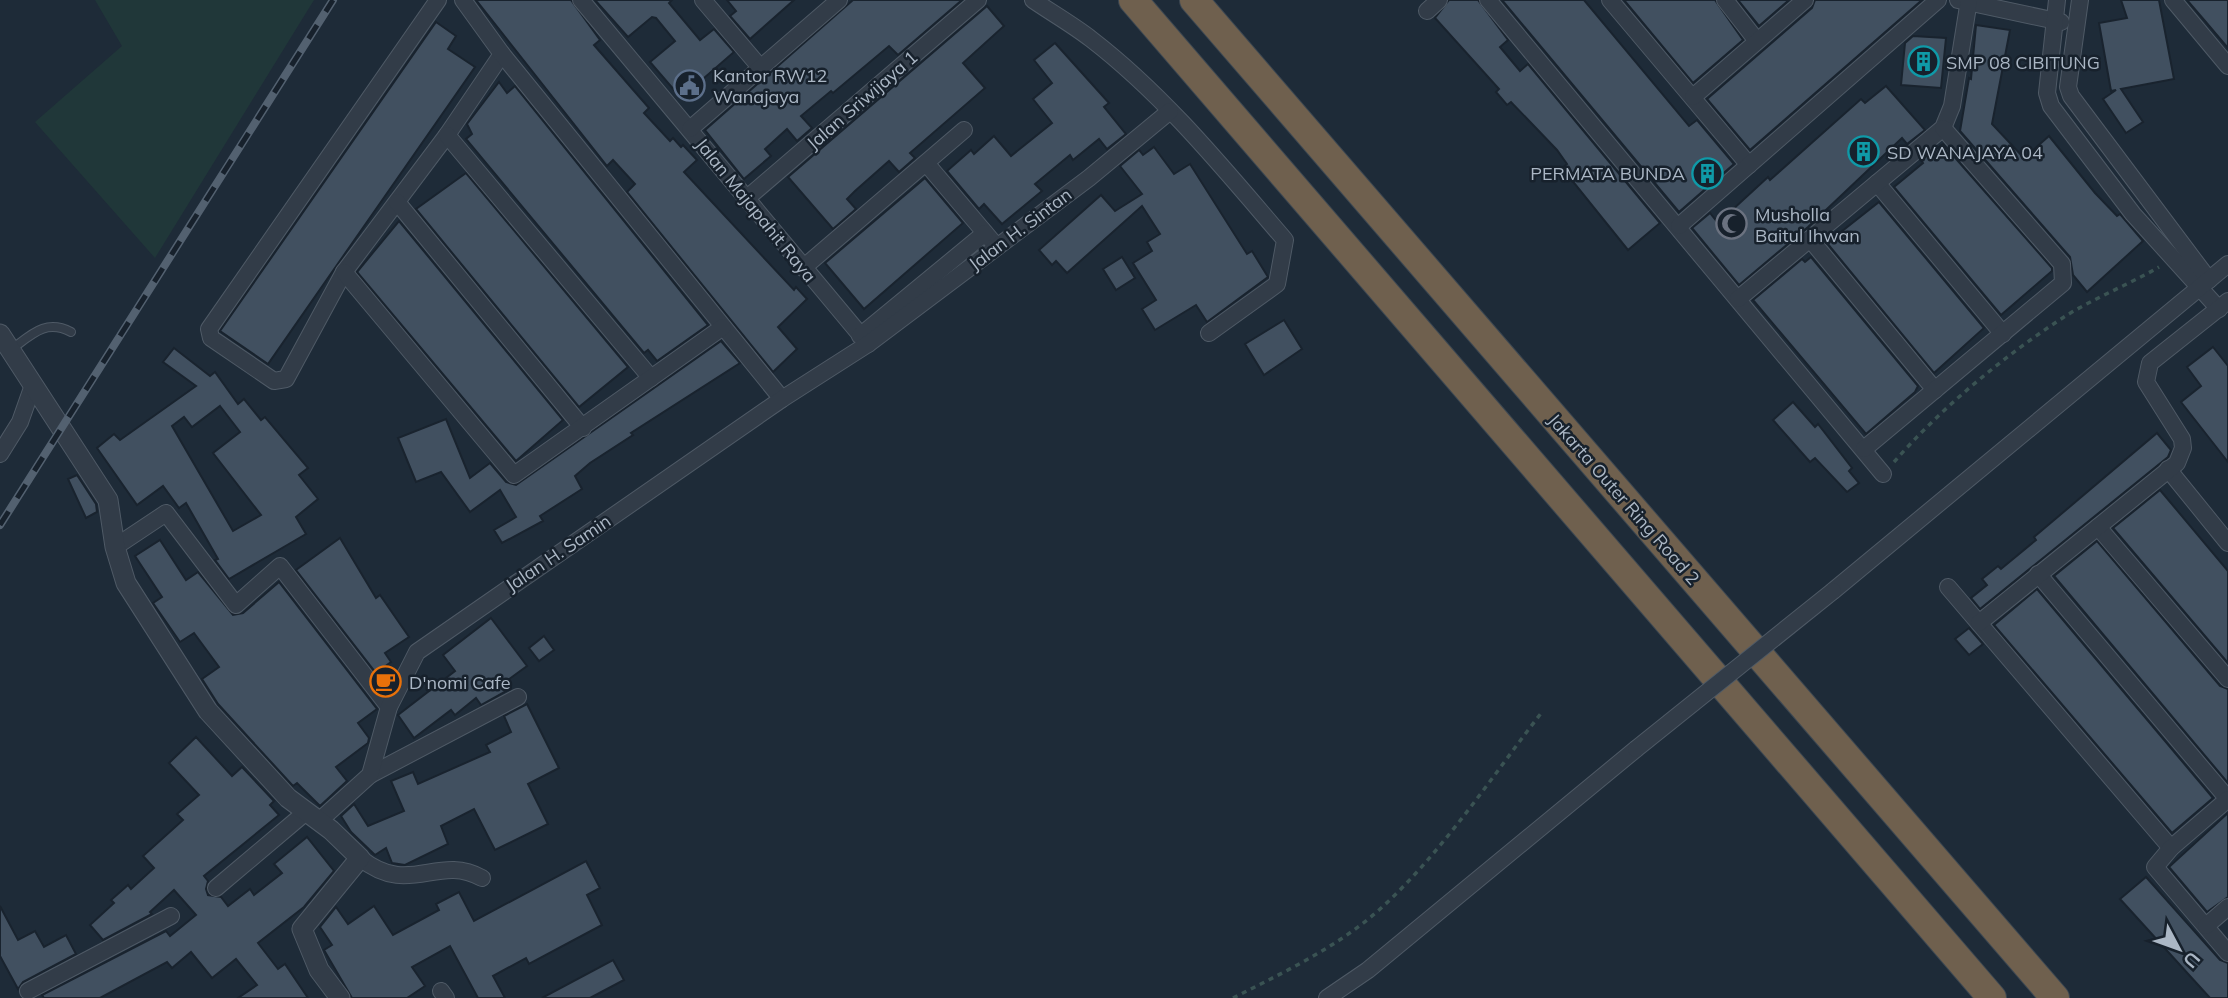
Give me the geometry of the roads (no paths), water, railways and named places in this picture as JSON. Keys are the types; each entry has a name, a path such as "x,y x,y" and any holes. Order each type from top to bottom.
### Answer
{"highway":[{"path":"1133,0 1992,998"},
{"name":"Jakarta Outer Ring Road 2","path":"1194,0 2055,998"}],"street":[{"path":"438,0 209,328 209,336 274,380 284,381 344,272 447,135 502,54"},
{"path":"463,0 502,54 782,400"},
{"path":"581,0 690,129"},
{"path":"704,0 759,66"},
{"name":"Jalan Majapahit Raya","path":"839,0 821,6 690,129 864,340"},
{"name":"Jalan Sriwijaya 1","path":"746,199 978,0"},
{"path":"1033,0 1090,38 1170,111 1285,240 1277,284 1209,333"},
{"path":"1488,0 1883,474"},
{"path":"1610,0 1749,165"},
{"path":"1725,0 1757,41"},
{"path":"1692,97 1805,0"},
{"path":"1679,226 1938,0"},
{"path":"2057,0 2047,93 2063,124 2133,215 2173,259 2203,283"},
{"path":"1979,623 2180,457 2182,439 2146,382 2146,372 2150,363 2223,305 2203,283 2080,111 2068,87 2080,0"},
{"path":"2173,0 2228,66"},
{"path":"1738,299 1943,128 1952,106 1965,1 2077,25"},
{"name":"Jalan H. Sintan","path":"864,340 1089,178 1170,111"},
{"path":"2063,124 2080,111"},
{"path":"1864,449 2063,283 2064,268 1943,128"},
{"path":"803,268 964,130"},
{"path":"447,135 651,378"},
{"path":"926,163 996,246"},
{"path":"1877,183 2003,334"},
{"path":"397,202 583,428"},
{"path":"2133,215 2149,204"},
{"path":"864,340 985,233"},
{"path":"1810,239 1935,390"},
{"path":"1327,998 1368,970 1833,591 2228,264"},
{"path":"344,272 512,474 518,474 723,327"},
{"name":"Jalan H. Samin","path":"370,775 389,707 417,652 782,400 864,340"},
{"path":"5,343 32,388 108,499 115,547 126,583 208,711 288,798 360,858 385,875 398,877 463,870 482,878"},
{"path":"0,454 20,422 32,388"},
{"path":"2168,469 2228,543"},
{"path":"115,547 166,513 236,605 280,566 389,707"},
{"path":"2098,527 2228,679"},
{"path":"2038,574 2228,799 2171,848 2155,867 2228,953"},
{"path":"1948,587 2171,848"},
{"path":"216,888 370,775 519,697"},
{"path":"338,998 319,970 302,929 360,858"},
{"path":"2206,926 2228,907"},
{"path":"26,996 172,915"}],"lane":[{"path":"5,343 47,325 59,326 71,332"}],"railway":[{"path":"0,525 333,0"}],"place":[{"name":"SMP 08 CIBITUNG","path":"1923,62"},
{"name":"Kantor RW12 Wanajaya","path":"690,85"},
{"name":"SD WANAJAYA 04","path":"1864,152"},
{"name":"PERMATA BUNDA","path":"1708,173"},
{"name":"Musholla Baitul Ihwan","path":"1732,224"},
{"name":"D'nomi Cafe","path":"386,682"}]}
